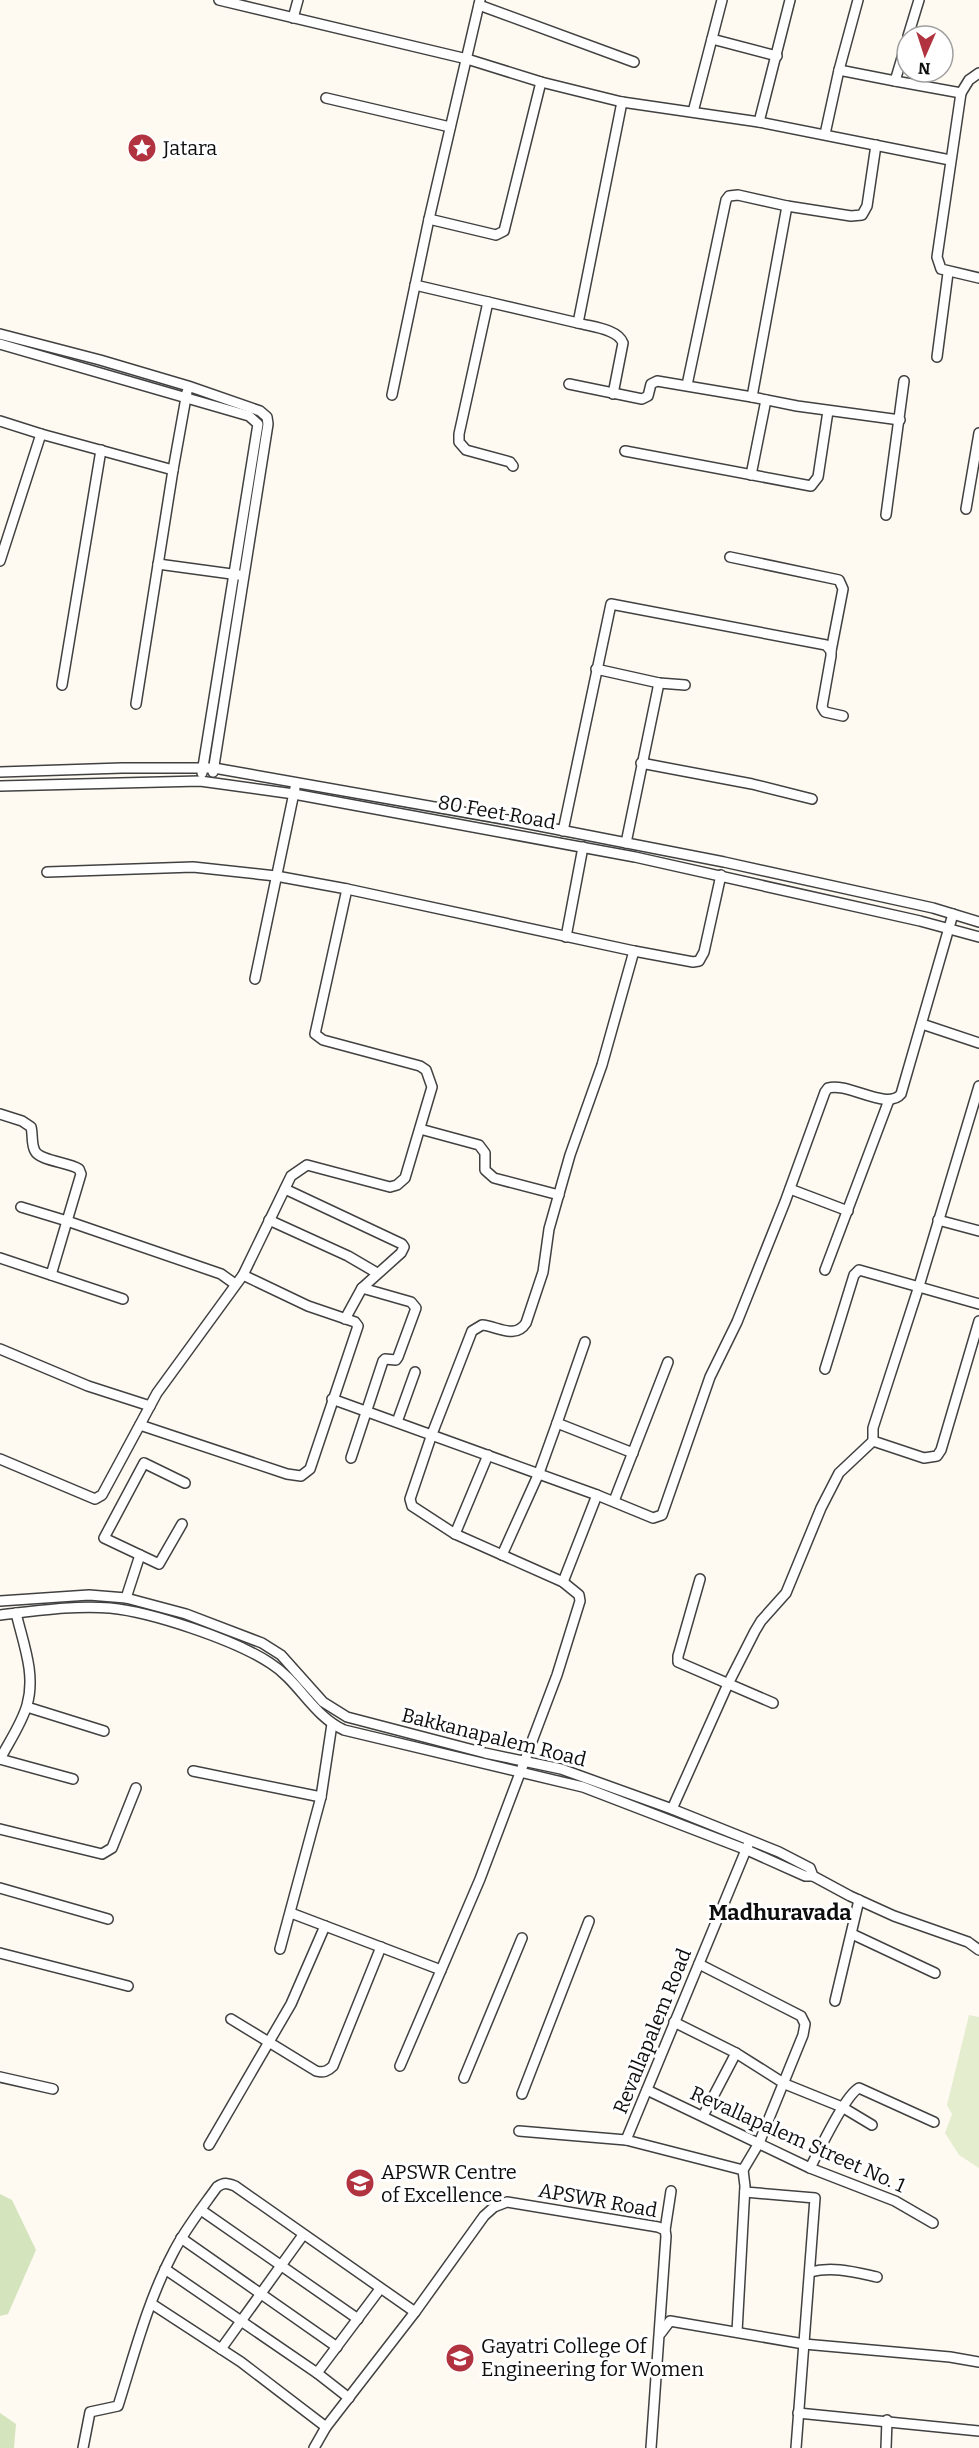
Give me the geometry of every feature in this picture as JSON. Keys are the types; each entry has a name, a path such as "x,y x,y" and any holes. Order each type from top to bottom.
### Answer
{"street":[{"path":"219,0 466,59 540,82 622,102 759,122 950,160"},
{"path":"293,18 298,0"},
{"path":"693,112 722,0"},
{"path":"759,122 790,0"},
{"path":"825,134 858,0"},
{"path":"912,24 919,0"},
{"path":"392,395 429,219 480,3 634,62"},
{"path":"712,39 777,56"},
{"path":"839,70 895,81"},
{"path":"979,73 969,80 961,93 938,257 941,269 948,273 979,278"},
{"path":"429,219 496,235 504,231 540,82"},
{"path":"912,84 961,93"},
{"path":"326,98 450,128"},
{"path":"578,323 622,102"},
{"path":"687,385 726,200 733,195 738,195 787,206 851,216 862,215 867,206 876,145"},
{"path":"752,397 787,206"},
{"path":"937,357 948,273"},
{"path":"415,285 578,323 621,337 623,343 613,394"},
{"path":"488,302 459,442 466,450 510,462 513,466"},
{"path":"0,338 100,360 188,386 260,411 267,417 268,424 200,781"},
{"path":"0,338 249,416 258,424 212,782"},
{"path":"569,384 642,399 648,396 654,381 828,411 900,420"},
{"path":"886,515 904,381"},
{"path":"136,704 188,386"},
{"path":"751,475 766,400"},
{"path":"625,451 807,486 814,484 818,477 828,411"},
{"path":"0,421 173,470"},
{"path":"966,509 979,433"},
{"path":"0,561 41,434"},
{"path":"62,685 101,450"},
{"path":"730,557 839,580 843,589 822,707 825,712 843,716"},
{"path":"158,564 239,575"},
{"path":"564,831 611,604 819,643 831,651"},
{"path":"596,669 658,683 685,685"},
{"path":"626,843 658,683"},
{"path":"641,763 752,784 812,799"},
{"path":"0,772 214,768 724,862 953,914 979,922"},
{"name":"80 Feet Road","path":"0,786 200,781 294,794 721,875 949,928 979,938"},
{"path":"255,980 296,782"},
{"path":"566,937 583,847"},
{"path":"46,872 194,867 276,876 347,889 634,951 699,961 704,952 721,875"},
{"path":"0,1459 95,1499 102,1496 157,1393 243,1275 291,1176 308,1165 390,1186 397,1185 405,1178 432,1086 426,1070 420,1066 322,1040 315,1034 347,889"},
{"path":"332,1399 614,1501 653,1518 662,1515 710,1377 737,1322 828,1088 838,1087 889,1101 898,1098 901,1094 953,914"},
{"path":"400,2066 480,1879 580,1607 579,1595 563,1582 455,1534 412,1506 410,1499 432,1434 472,1331 477,1326 486,1325 512,1332 523,1328 526,1323 543,1272 549,1229 602,1065 634,951"},
{"path":"922,1024 979,1043"},
{"path":"672,1809 728,1684 761,1621 786,1593 821,1508 839,1473 873,1441 873,1428 920,1286 979,1086"},
{"path":"825,1270 889,1101"},
{"path":"0,1114 22,1120 31,1127 33,1146 41,1157 68,1163 79,1169 81,1174 51,1275"},
{"path":"420,1129 479,1145 485,1153 485,1170 494,1178 559,1195"},
{"path":"285,1189 402,1244 404,1247 362,1288 345,1319"},
{"path":"790,1189 848,1211"},
{"path":"21,1207 221,1274 235,1284"},
{"path":"269,1220 348,1256 377,1273"},
{"path":"938,1220 979,1231"},
{"path":"0,1258 123,1299"},
{"path":"825,1369 856,1272 864,1270 979,1304"},
{"path":"140,1425 287,1474 301,1476 310,1469 358,1326 355,1322 308,1306 243,1275"},
{"path":"351,1458 383,1360 396,1360 398,1357 416,1308 411,1302 362,1288"},
{"path":"873,1441 924,1458 937,1456 941,1450 979,1321"},
{"path":"502,1556 538,1473 585,1342"},
{"path":"0,1349 88,1386 150,1406"},
{"path":"614,1501 668,1362"},
{"path":"397,1422 414,1372"},
{"path":"557,1423 633,1453"},
{"path":"455,1534 488,1455"},
{"path":"182,1524 159,1564 104,1538 144,1463 185,1483"},
{"path":"563,1582 597,1495"},
{"path":"126,1598 140,1555"},
{"path":"700,1579 678,1662 773,1703"},
{"name":"Bakkanapalem Road","path":"0,1602 89,1595 126,1598 186,1614 262,1643 293,1666 324,1702 347,1718 561,1769 672,1809 750,1839 810,1868 813,1876 859,1900 894,1916 968,1942 979,1950"},
{"path":"0,1615 62,1608 110,1608 147,1615 209,1635 270,1662 332,1724 360,1736 583,1787 747,1850 805,1876 813,1876"},
{"path":"16,1613 31,1679 27,1707 0,1759 73,1779"},
{"path":"27,1707 104,1731"},
{"path":"280,1949 321,1797 332,1724"},
{"path":"193,1771 321,1797"},
{"path":"0,1829 102,1854 112,1848 136,1788"},
{"name":"Revallapalem Road","path":"743,2170 626,2140 750,1839"},
{"path":"0,1888 108,1919"},
{"path":"835,2001 859,1900"},
{"path":"291,1913 441,1970"},
{"path":"522,2094 589,1921"},
{"path":"209,2145 291,2004 326,1926"},
{"path":"852,1934 935,1973"},
{"path":"464,2078 522,1938"},
{"path":"968,1942 979,1939"},
{"path":"231,2019 269,2044 322,2073 333,2066 381,1947"},
{"path":"0,1953 128,1986"},
{"path":"699,1964 801,2016 805,2024 785,2084 759,2143 743,2170 745,2192 737,2332"},
{"path":"674,2022 736,2053 785,2084 842,2107 872,2125"},
{"path":"703,2116 736,2053"},
{"path":"0,2077 53,2089"},
{"path":"810,2168 842,2107 854,2090 859,2088 934,2121"},
{"name":"Revallapalem Street No. 1","path":"647,2090 810,2168 895,2201 933,2223"},
{"path":"519,2131 626,2140"},
{"path":"83,2448 90,2412 118,2406 165,2269 181,2238 217,2187 227,2183 415,2312"},
{"path":"665,2230 671,2191"},
{"path":"745,2192 815,2198 796,2448"},
{"name":"APSWR Road","path":"315,2444 484,2216 494,2207 507,2202 665,2230 651,2448"},
{"path":"201,2210 358,2319"},
{"path":"220,2349 303,2235"},
{"path":"181,2238 337,2347"},
{"path":"810,2272 825,2268 877,2277"},
{"path":"165,2269 317,2373 349,2398"},
{"path":"317,2373 380,2289"},
{"path":"152,2304 220,2349 326,2427"},
{"path":"660,2335 670,2321 804,2344 950,2357 979,2362"},
{"path":"798,2413 887,2420 979,2431"},
{"path":"886,2448 887,2420"}],"green space":[{"path":"969,2015 979,2017 979,2168 959,2155 945,2133 952,2114 947,2105"},
{"path":"0,2194 12,2200 36,2250 8,2314 0,2316"},
{"path":"0,2413 16,2424 14,2448 0,2448"}],"place":[{"name":"Jatara","path":"142,148"},
{"name":"APSWR Centre of Excellence","path":"360,2183"},
{"name":"Gayatri College Of Engineering for Women","path":"460,2358"}],"district":[{"name":"Madhuravada","path":"780,1912"}]}
